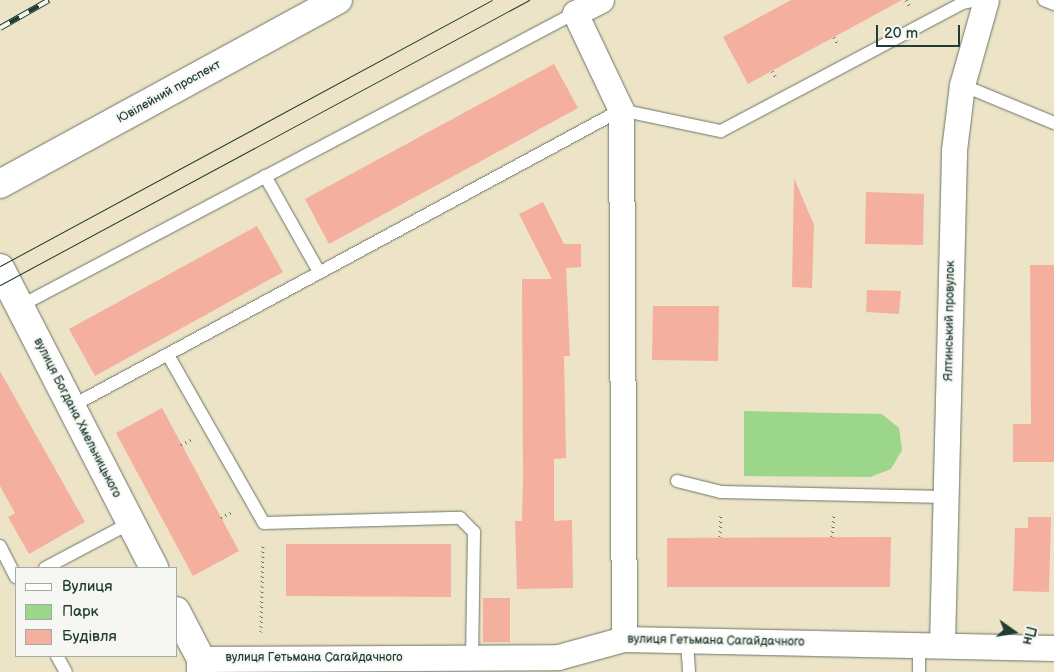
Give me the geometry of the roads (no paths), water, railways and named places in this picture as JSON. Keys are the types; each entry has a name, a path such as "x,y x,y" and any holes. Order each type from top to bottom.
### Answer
{"street":[{"name":"Ювілейний проспект","path":"0,184 338,0"},
{"path":"601,0 575,13 621,110 624,638"},
{"name":"Ялтинський провулок","path":"930,645 945,497 954,150 962,85 986,0"},
{"name":"вулиця Богдана Хмельницького","path":"0,268 153,567"},
{"path":"178,615 201,665"},
{"name":"вулиця Гетьмана Сагайдачного","path":"201,665 261,658 429,665 472,657 559,664 624,638 687,642 1054,648"}],"lane":[{"path":"70,407 168,356 319,272 621,110 722,131 963,3 977,0"},
{"path":"1044,0 1054,4"},
{"path":"20,306 575,13"},
{"path":"962,85 1054,123"},
{"path":"265,176 319,272"},
{"path":"168,356 264,523 460,518 474,532 472,657"},
{"path":"677,481 721,492 945,497"},
{"path":"47,567 130,522"},
{"path":"0,546 15,575"},
{"path":"687,642 689,672"},
{"path":"919,672 930,645"},
{"path":"58,657 66,672"}],"tram line":[{"path":"0,266 492,0"},
{"path":"0,285 529,0"}],"railway":[{"path":"0,28 49,0"}]}
